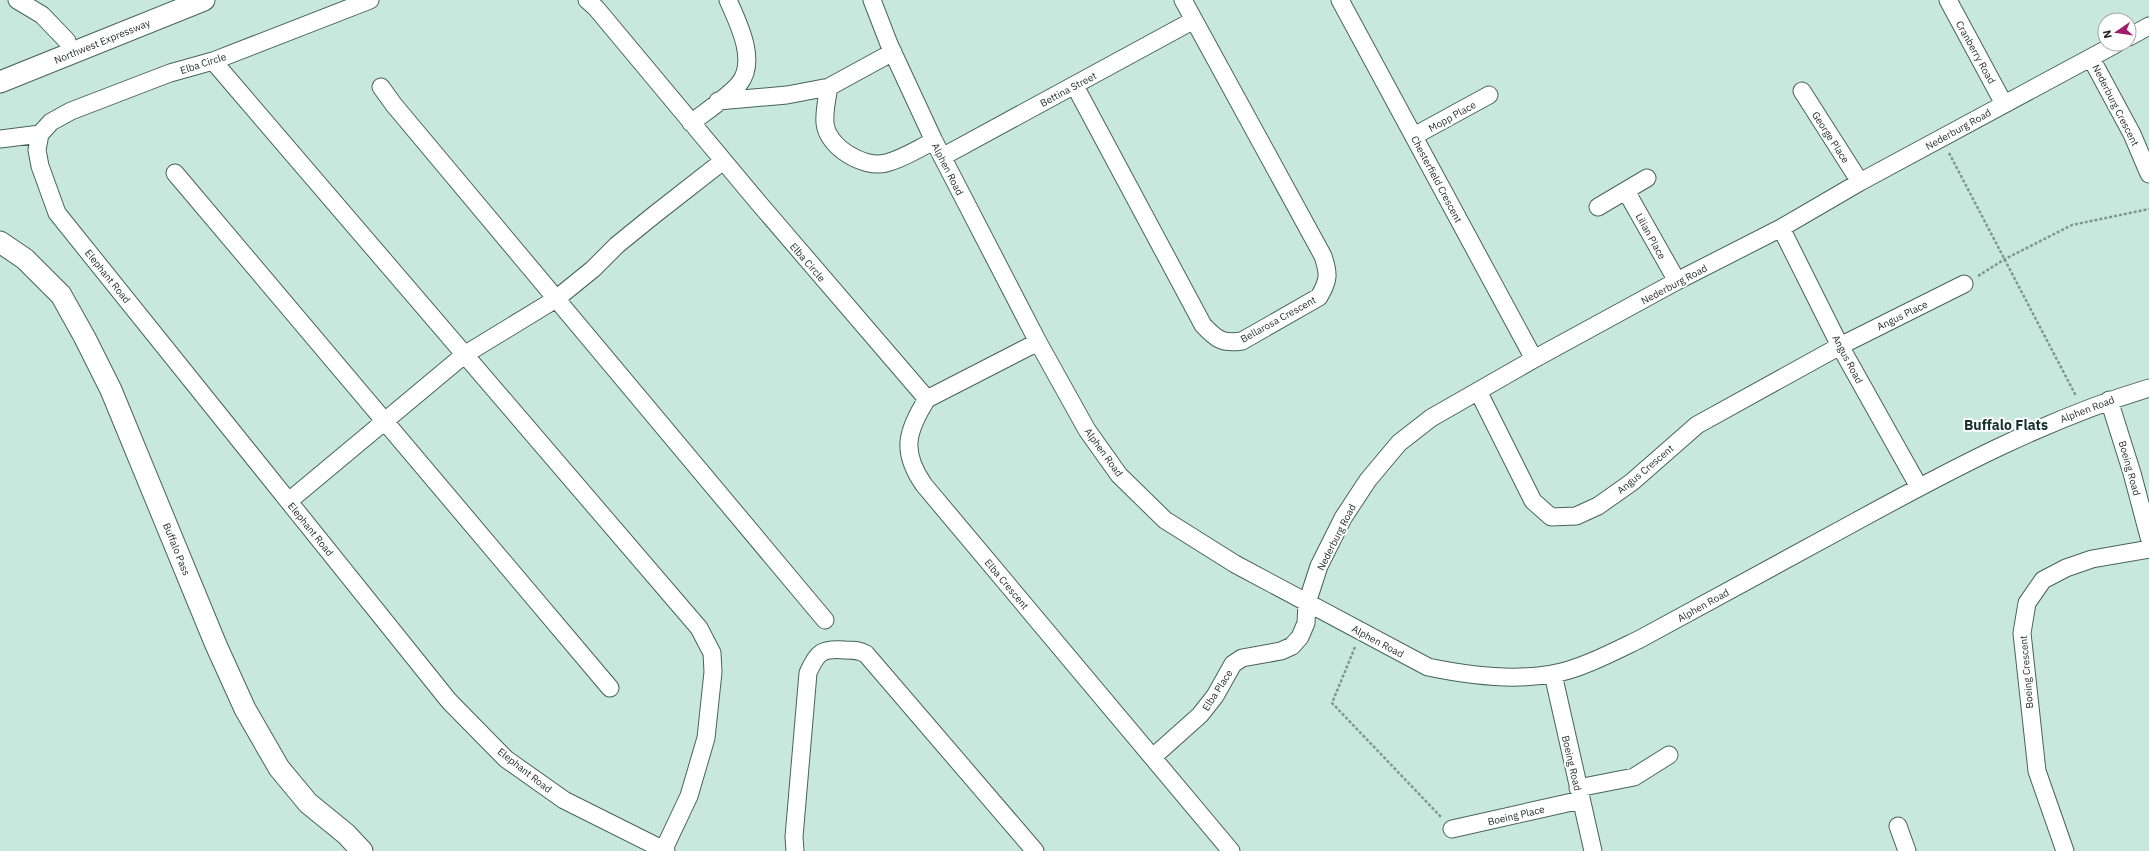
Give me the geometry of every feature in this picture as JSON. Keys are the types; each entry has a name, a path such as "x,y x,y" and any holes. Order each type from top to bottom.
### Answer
{"main road":[{"name":"Northwest Expressway","path":"0,68 167,0"},
{"name":"Northwest Expressway","path":"0,82 204,0"},
{"name":"Buffalo Pass","path":"0,242 25,259 61,295 85,338 111,390 216,645 245,709 279,768 308,803 346,834 362,851"}],"street":[{"path":"17,0 42,15 67,40"},
{"name":"Elba Circle","path":"40,134 51,122 71,111 170,73 213,61 370,0"},
{"path":"691,123 739,84 746,69 746,50 728,0"},
{"name":"Alphen Road","path":"872,0 893,52 934,142 1038,342 1087,430 1119,475 1165,520 1235,564 1428,667 1457,673 1499,677 1553,674 1602,657 1640,639 1919,487 2083,409 2149,388"},
{"name":"Bellarosa Crescent","path":"1075,86 1203,325 1215,338 1228,343 1242,341 1319,297 1326,284 1328,272 1323,256 1183,0"},
{"name":"Chesterfield Crescent","path":"1340,0 1534,359"},
{"name":"Cranberry Road","path":"1948,0 2004,104"},
{"name":"Elba Circle","path":"597,3 691,123 927,399"},
{"name":"Bettina Street","path":"942,157 1194,20"},
{"path":"2137,33 2149,26"},
{"path":"718,101 787,95 829,87 893,52"},
{"name":"Nederburg Road","path":"1307,603 1320,566 1343,518 1368,480 1399,443 1431,418 1534,359 1677,281 1781,228 1860,182 2102,52"},
{"name":"Nederburg Crescent","path":"2091,58 2132,134 2149,174"},
{"path":"213,61 464,356 694,622 707,640 712,653 714,672 706,738 689,796 665,850"},
{"path":"382,87 394,105 824,620"},
{"path":"829,87 825,125 836,146 859,160 871,164 886,163 934,142"},
{"name":"George Place","path":"1802,91 1860,182"},
{"name":"Mopp Place","path":"1414,136 1489,95"},
{"path":"0,140 40,134"},
{"name":"Elephant Road","path":"40,134 37,150 40,166 57,213 449,701 506,759 564,800 665,850"},
{"path":"288,501 464,356 556,299 593,269 617,245 723,161"},
{"path":"175,173 610,688"},
{"path":"1598,207 1648,178"},
{"name":"Lilian Place","path":"1626,191 1677,281"},
{"name":"Angus Road","path":"1781,228 1840,346 1919,487"},
{"name":"Angus Place","path":"1840,346 1964,284"},
{"path":"927,399 1038,342"},
{"name":"Angus Crescent","path":"1478,391 1533,501 1551,517 1576,516 1598,506 1632,482 1697,425 1840,346"},
{"name":"Elba Crescent","path":"927,399 918,413 910,431 908,449 912,468 924,486 1231,851"},
{"name":"Boeing Road","path":"2109,400 2132,473 2149,537"},
{"name":"Boeing Crescent","path":"2065,851 2037,770 2022,633 2027,603 2043,580 2066,568 2092,559 2149,549"},
{"name":"Elba Place","path":"1153,757 1200,715 1215,696 1233,664 1242,658 1281,652 1292,646 1300,637 1306,623 1307,603"},
{"path":"795,851 794,837 808,673 817,656 825,650 833,649 860,650 866,654 1036,851"},
{"name":"Boeing Road","path":"1553,674 1593,851"},
{"name":"Boeing Place","path":"1452,829 1579,794 1634,777 1670,755"},
{"path":"1898,826 1907,851"}],"path":[{"path":"1942,139 2083,409"},
{"path":"1964,284 2005,259 2072,225 2149,209"},
{"path":"1361,632 1332,703 1452,829"}],"district":[{"name":"Buffalo Flats","path":"2006,425"}]}
